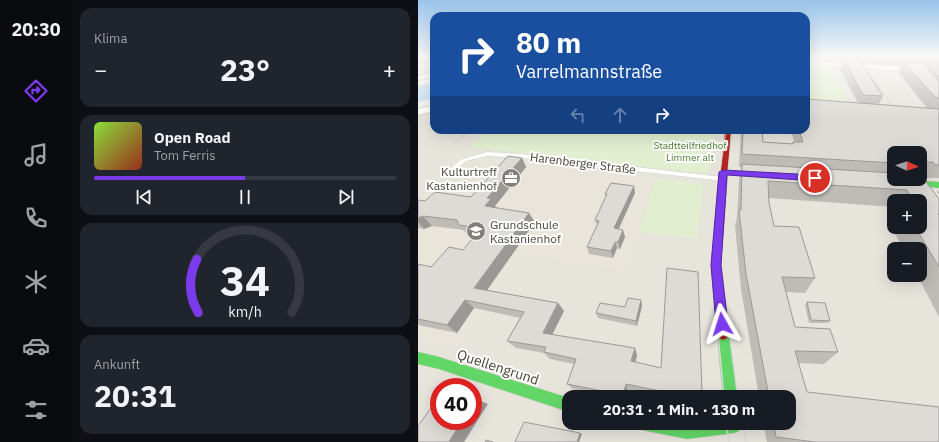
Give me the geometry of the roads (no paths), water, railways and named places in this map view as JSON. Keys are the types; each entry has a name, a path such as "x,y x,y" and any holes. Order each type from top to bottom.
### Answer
{"street":[{"path":"418,112 430,109"},
{"path":"728,134 716,265 729,390"},
{"path":"723,176 735,173"},
{"path":"927,184 939,185"},
{"name":"Quellengrund","path":"418,358 440,363 562,403"},
{"path":"677,430 687,432 734,430"}],"lane":[{"name":"Harenberger Straße","path":"449,172 464,160 487,154 522,156 723,176"}],"water":[{"path":"430,84 430,99 418,102 418,86"}],"tram line":[{"path":"717,325 711,266 719,179 725,134"},
{"path":"728,325 721,265 722,230 732,134"},
{"path":"717,324 723,390"},
{"path":"728,324 737,390"},
{"path":"727,430 729,442"},
{"path":"744,430 746,442"}],"place":[{"name":"Kulturtreff Kastanienhof","path":"511,178"},
{"name":"Grundschule Kastanienhof","path":"476,231"}],"park label":[{"name":"Stadtteilfriedhof Limmer alt","path":"690,150"}]}
